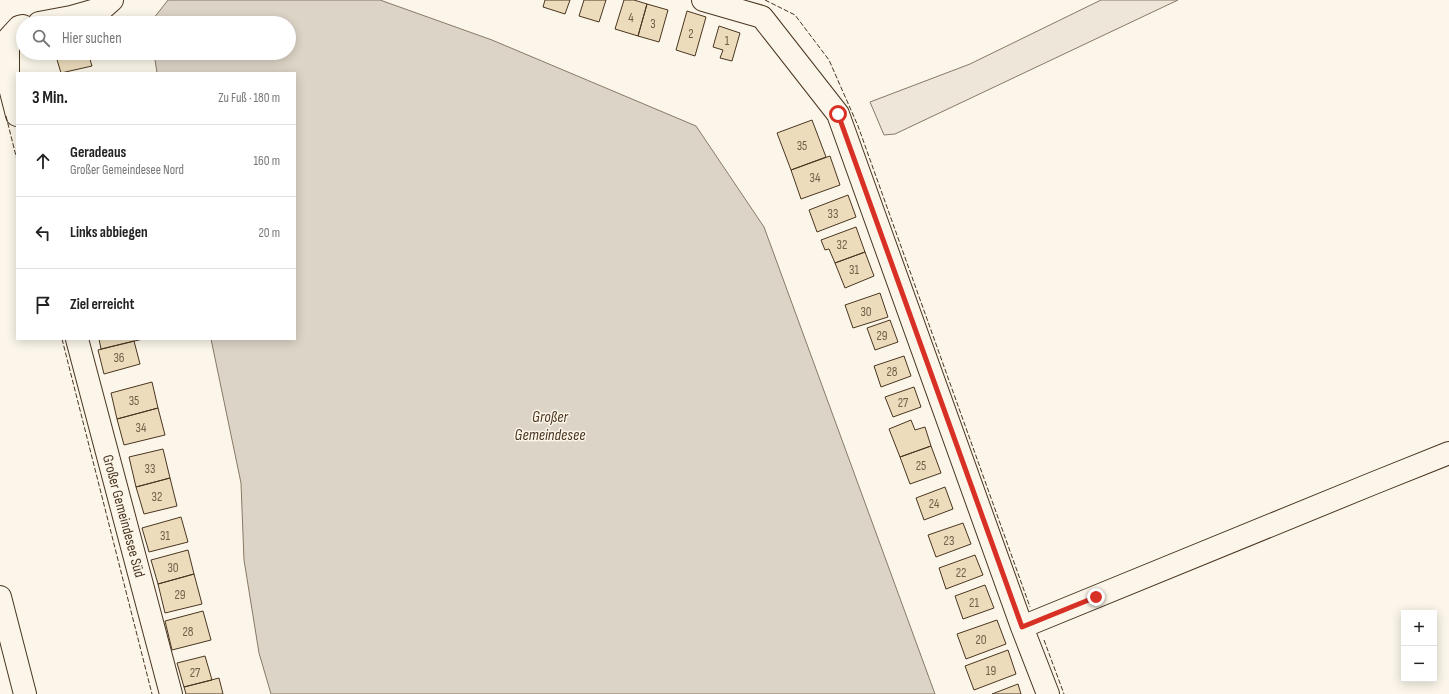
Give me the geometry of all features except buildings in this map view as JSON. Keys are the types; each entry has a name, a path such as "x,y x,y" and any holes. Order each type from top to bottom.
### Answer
{"street":[{"path":"703,0 762,17 838,114 1022,627 1048,694"},
{"path":"74,16 108,4"},
{"path":"16,30 8,39 8,80 16,111"},
{"name":"Großer Gemeindesee Süd","path":"77,340 172,694"},
{"path":"1022,627 1449,453"},
{"path":"0,597 25,694"}],"shaded area":[{"path":"1101,0 1178,0 895,134 884,135 870,102 970,64"}],"water":[{"name":"Großer Gemeindesee","path":"168,0 380,0 492,40 696,126 764,227 935,694 271,694 259,653 244,560 241,483 211,340 296,340 296,72 157,72 155,60 296,60 296,16 155,16"}],"fence":[{"path":"765,0 795,15 829,60 858,126 1030,607"},
{"path":"6,116 16,156"},
{"path":"62,340 152,694"},
{"path":"1044,640 1064,694"}],"route":[{"path":"838,114 1022,627 1096,597"}]}
